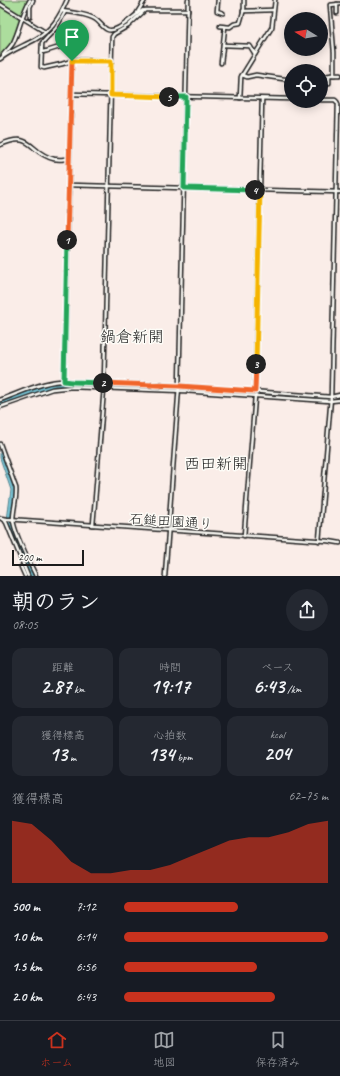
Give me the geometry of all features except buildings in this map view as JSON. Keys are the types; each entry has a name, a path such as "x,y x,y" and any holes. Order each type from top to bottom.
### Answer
{"street":[{"path":"0,59 14,41 30,0"},
{"path":"30,17 30,7 33,0"},
{"path":"67,0 64,12 56,28 42,43 40,66 42,68 72,61 111,61"},
{"path":"136,14 145,0"},
{"path":"164,576 179,388 188,0"},
{"path":"218,0 217,11 223,13"},
{"path":"220,26 230,27 234,24 240,23 244,0"},
{"path":"240,98 242,75 272,27 274,21 273,10 275,0"},
{"path":"337,12 340,0"},
{"path":"0,4 45,32"},
{"path":"334,75 334,52 330,5 339,4"},
{"path":"64,12 77,13 94,18 102,27 109,30 119,28 136,14 145,10 188,10"},
{"path":"104,383 111,61 113,35 128,26 145,10"},
{"path":"243,11 273,10"},
{"path":"0,59 11,51 38,38 64,12"},
{"path":"221,63 225,27"},
{"path":"223,45 250,46 255,54"},
{"path":"42,52 47,52 63,46 67,49"},
{"path":"64,381 72,61"},
{"path":"328,83 329,76 340,74"},
{"path":"242,75 247,77 256,75 284,79"},
{"path":"71,94 284,99"},
{"path":"255,391 262,99"},
{"path":"319,541 331,399 335,192 339,114 337,102 335,100 328,100"},
{"path":"0,145 16,140 26,141 52,158 69,159"},
{"path":"69,185 340,192"},
{"path":"0,400 54,381 255,391 340,400"},
{"path":"0,407 52,389 72,388 179,388 255,396 331,399 340,395"},
{"path":"93,525 104,388"},
{"path":"244,536 255,396"},
{"path":"0,444 16,488 13,520 36,576"},
{"path":"1,518 6,522 28,576"},
{"name":"石鎚田園通り","path":"1,518 340,543"},
{"path":"21,567 25,576"}],"green space":[{"path":"0,0 28,0 13,41 9,48 0,57"}],"water":[{"path":"54,382 71,384 177,387 177,389 55,386 0,406 0,401"},
{"path":"0,447 15,489 12,523 34,576 30,576 7,520 11,490 0,458"}],"district":[{"name":"鍋倉新開","path":"132,336"},
{"name":"西田新開","path":"216,463"}],"route":[{"path":"72,61 111,61 111,95 186,97 184,188 260,190 255,391 64,381 72,61"}]}
